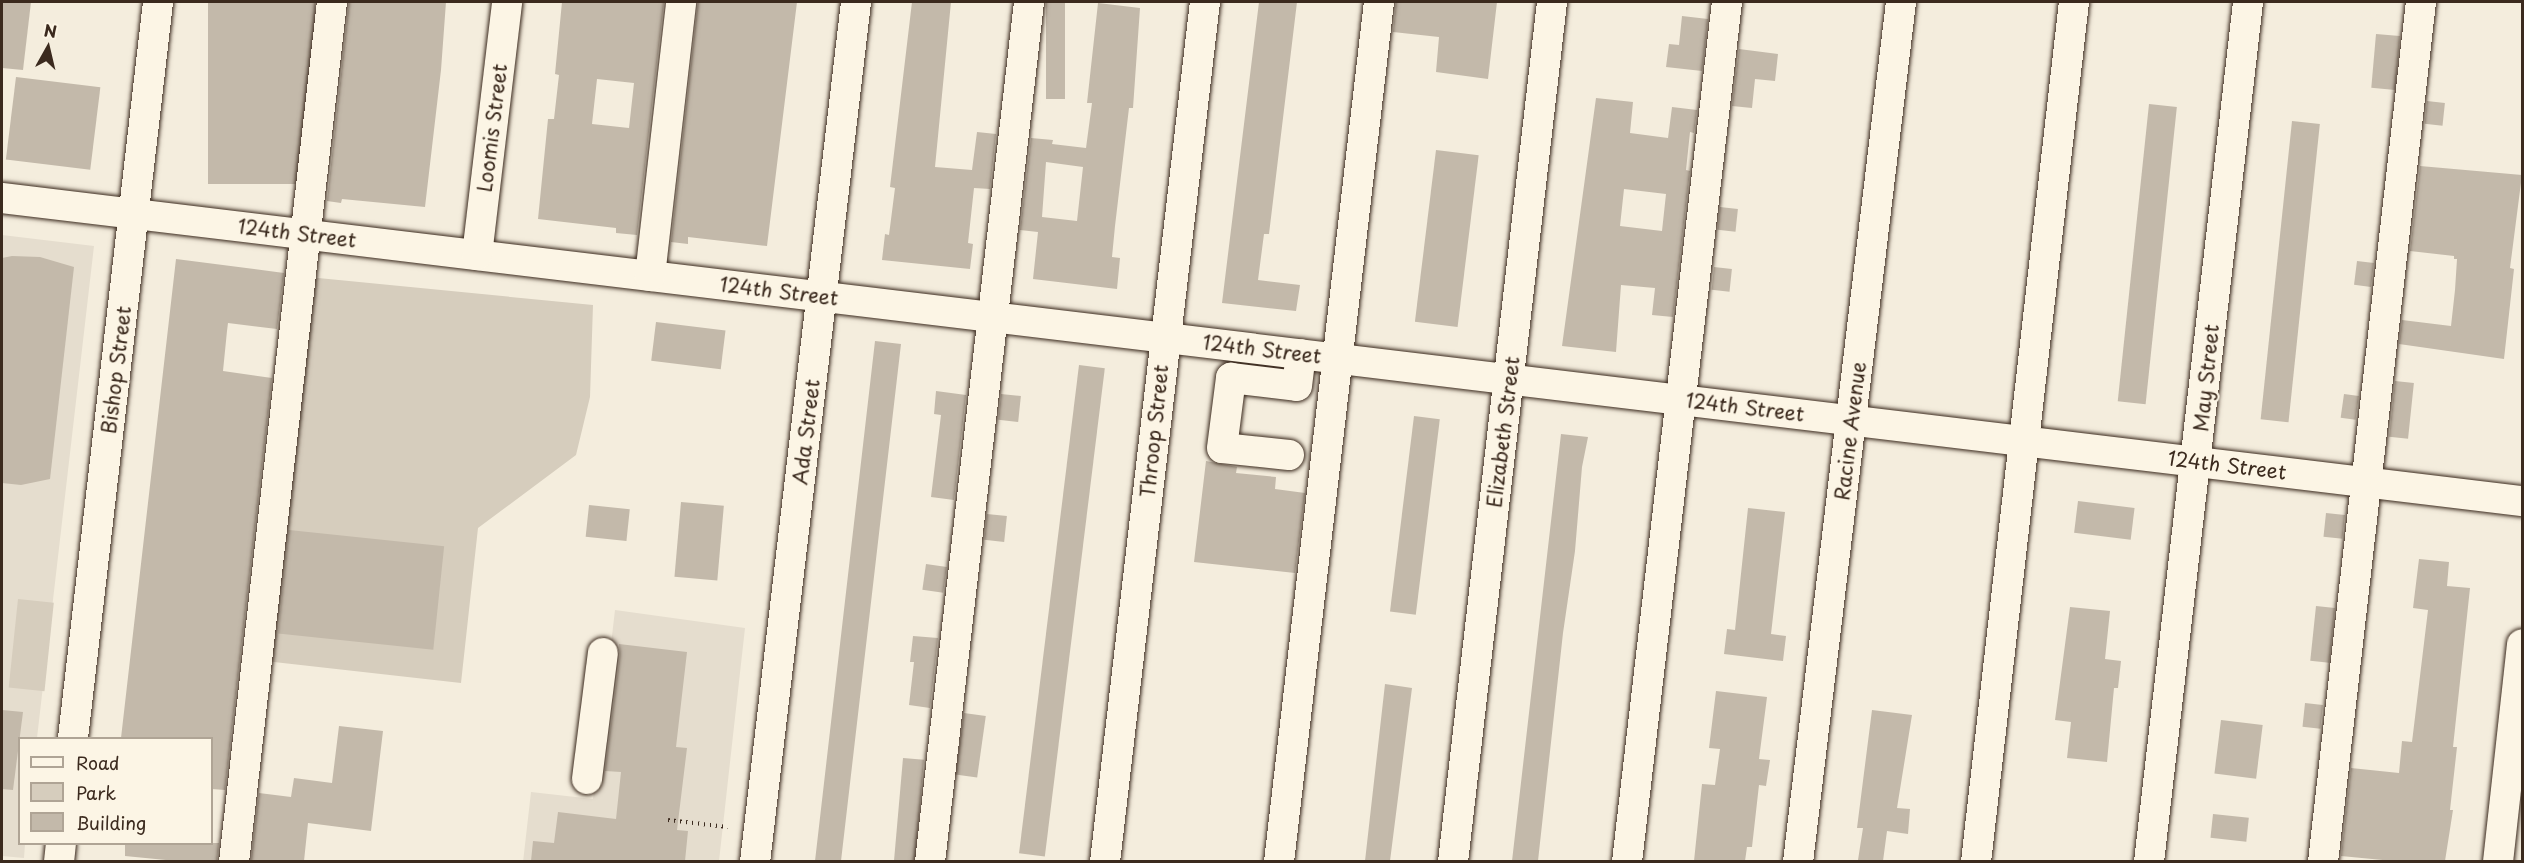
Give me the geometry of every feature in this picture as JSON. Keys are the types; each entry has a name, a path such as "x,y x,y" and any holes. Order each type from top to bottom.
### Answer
{"street":[{"name":"Bishop Street","path":"74,737 158,2"},
{"path":"234,861 332,2"},
{"name":"Loomis Street","path":"477,255 507,2"},
{"path":"650,276 681,2"},
{"name":"Ada Street","path":"755,861 856,2"},
{"path":"930,861 1029,2"},
{"name":"Throop Street","path":"1105,861 1204,2"},
{"path":"1279,861 1379,2"},
{"name":"Elizabeth Street","path":"1453,861 1552,2"},
{"path":"1627,861 1727,2"},
{"name":"Racine Avenue","path":"1798,861 1901,2"},
{"path":"1976,861 2074,2"},
{"name":"May Street","path":"2149,861 2248,2"},
{"path":"2323,861 2421,2"},
{"name":"124th Street","path":"2,198 2523,501"},
{"path":"1252,348 1240,379 1222,448 1288,455"},
{"path":"1240,379 1297,386 1301,354"},
{"path":"2498,861 2523,645"},
{"path":"588,779 603,653"},
{"path":"59,861 61,845"}],"path":[{"path":"668,820 728,827"}],"shaded area":[{"path":"2,235 94,246 37,737 18,737 18,845 25,845 24,858 2,856"},
{"path":"615,610 745,628 719,861 523,862 531,792 593,799"}],"green space":[{"path":"308,277 593,305 590,397 576,455 478,528 461,683 265,661"},
{"path":"18,599 54,603 44,691 9,688"}],"building":[{"path":"2,2 31,2 23,70 2,68"},
{"path":"208,2 315,2 315,184 208,184"},
{"path":"349,2 446,2 441,70 425,207 342,199 341,203 327,201"},
{"path":"562,2 664,2 637,235 616,233 616,228 538,219 548,119 554,119 559,75 555,74","holes":["597,79 634,83 629,128 592,124"]},
{"path":"698,2 797,2 767,246 688,237 688,244 671,242"},
{"path":"912,2 951,2 935,167 972,170 977,132 996,134 990,189 974,188 968,243 973,244 970,269 882,260 885,234 889,235 895,188 890,187"},
{"path":"1046,2 1065,2 1065,99 1046,99"},
{"path":"1259,2 1297,2 1269,234 1264,234 1258,280 1300,285 1296,311 1222,303"},
{"path":"1396,2 1497,2 1488,79 1436,72 1439,37 1393,32"},
{"path":"1098,3 1140,8 1133,108 1129,108 1112,257 1120,258 1117,289 1033,279 1038,232 1020,230 1031,138 1053,140 1052,144 1086,148 1092,103 1087,103","holes":["1046,162 1083,167 1077,221 1042,217"]},
{"path":"1682,16 1708,19 1702,71 1666,67 1669,44 1679,45"},
{"path":"2376,34 2400,36 2395,90 2371,88"},
{"path":"1739,49 1778,54 1775,81 1755,79 1752,108 1732,106"},
{"path":"16,77 100,87 90,170 6,159"},
{"path":"1596,98 1633,102 1630,133 1668,138 1672,107 1697,110 1694,133 1690,132 1686,170 1690,171 1673,317 1652,315 1655,288 1621,285 1616,352 1562,346","holes":["1624,189 1666,194 1662,231 1620,226"]},
{"path":"2427,101 2445,103 2442,126 2425,124"},
{"path":"2149,104 2177,107 2146,404 2118,401"},
{"path":"2292,121 2320,124 2288,422 2261,419"},
{"path":"1436,150 1479,155 1458,327 1415,322"},
{"path":"2420,166 2522,175 2510,268 2514,269 2504,359 2399,344 2402,320 2451,326 2457,259 2454,259 2454,256 2410,251"},
{"path":"1720,207 1738,209 1735,232 1718,230"},
{"path":"40,257 74,267 50,479 21,485 2,483 2,258"},
{"path":"176,259 284,273 277,329 228,323 227,331 223,371 272,378 225,790 213,789 213,737 121,737"},
{"path":"2357,261 2374,263 2371,287 2354,285"},
{"path":"1714,267 1732,269 1729,292 1712,290"},
{"path":"656,322 725,331 721,369 651,361"},
{"path":"875,341 901,344 841,861 815,861"},
{"path":"1079,365 1105,368 1045,857 1019,853"},
{"path":"2395,381 2414,383 2408,439 2389,437"},
{"path":"936,391 966,395 954,500 931,497 941,415 934,414"},
{"path":"1001,394 1021,396 1018,422 998,420"},
{"path":"2344,394 2359,396 2356,420 2341,418"},
{"path":"1414,416 1440,419 1416,615 1390,612"},
{"path":"1561,434 1588,437 1582,467 1575,551 1563,633 1538,861 1512,861"},
{"path":"1206,461 1237,467 1236,473 1276,477 1275,489 1305,493 1295,573 1194,562"},
{"path":"2078,501 2135,508 2131,540 2074,533"},
{"path":"681,502 724,506 717,580 674,577"},
{"path":"589,505 630,509 626,541 586,537"},
{"path":"1748,508 1785,512 1771,634 1786,636 1783,661 1724,654 1727,629 1735,630"},
{"path":"2326,513 2345,515 2342,539 2323,537"},
{"path":"987,514 1007,516 1004,542 984,540"},
{"path":"289,530 444,546 433,650 278,633"},
{"path":"2419,559 2449,562 2447,586 2470,588 2453,747 2457,747 2450,810 2453,810 2445,861 2393,861 2341,856 2351,768 2399,773 2402,741 2412,742 2428,610 2413,608"},
{"path":"926,564 947,567 943,593 922,590"},
{"path":"2316,606 2335,608 2329,663 2310,661"},
{"path":"2070,607 2110,611 2105,659 2121,661 2118,688 2114,688 2107,762 2067,758 2071,722 2055,720"},
{"path":"913,636 938,638 930,708 909,705 914,662 910,662"},
{"path":"619,644 687,652 676,747 687,748 677,830 688,831 685,861 531,861 533,841 554,843 558,812 616,819 621,772 605,771 620,655"},
{"path":"1385,684 1412,688 1390,861 1365,861"},
{"path":"1716,691 1767,697 1759,759 1770,760 1766,786 1759,785 1752,847 1747,847 1745,861 1694,861 1702,784 1715,785 1720,749 1709,748"},
{"path":"2305,703 2323,705 2320,729 2302,727"},
{"path":"2,710 23,712 13,790 2,789"},
{"path":"1872,710 1912,715 1897,808 1910,809 1908,834 1887,831 1883,861 1858,860 1863,828 1857,828"},
{"path":"964,713 986,716 977,777 955,774"},
{"path":"2221,720 2263,725 2256,779 2214,774"},
{"path":"339,726 383,731 371,831 308,823 304,861 251,861 259,793 291,797 294,778 332,783"},
{"path":"903,758 924,760 915,862 894,862"},
{"path":"2213,814 2249,818 2246,842 2210,838"},
{"path":"213,843 219,843 217,861 176,861 125,856 125,845 213,845"}]}
